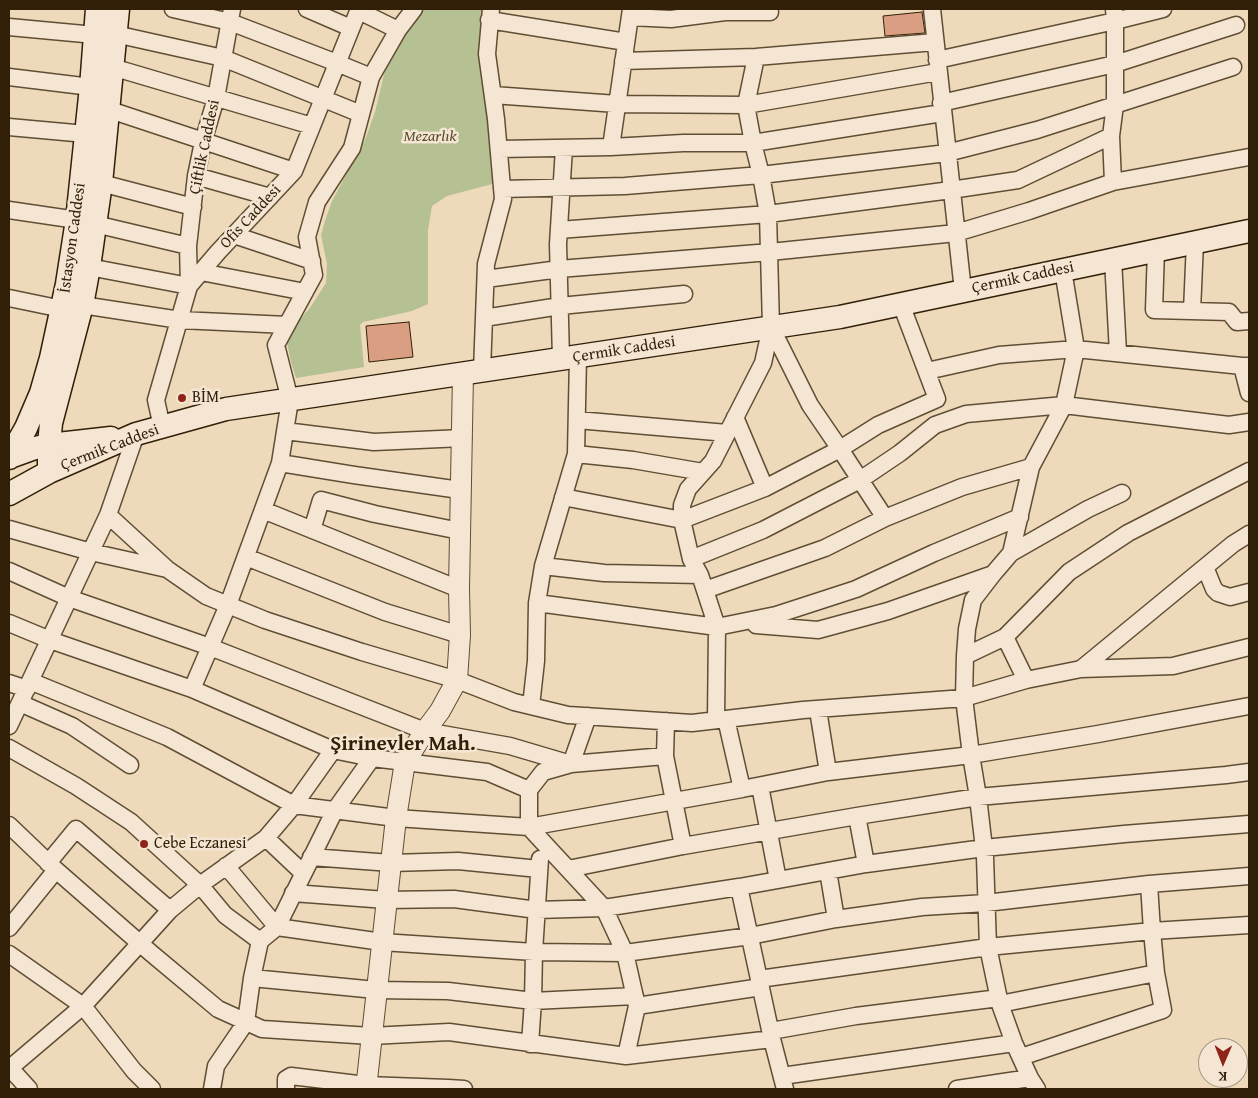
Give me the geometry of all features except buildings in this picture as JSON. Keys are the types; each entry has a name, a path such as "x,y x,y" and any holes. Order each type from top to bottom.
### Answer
{"main road":[{"name":"İstasyon Caddesi","path":"9,458 26,428 41,393 51,358 72,307 67,284 86,222 86,134 91,86 105,35 97,9"},
{"path":"49,472 49,445 53,414 72,307 89,267 86,222 101,183 112,67 105,35 118,9"},
{"name":"Çermik Caddesi","path":"9,494 49,472 136,434 226,409 840,317 1249,231"},
{"path":"9,458 49,445 136,434"}],"street":[{"path":"173,9 231,15 371,77"},
{"path":"307,9 352,28"},
{"path":"192,689 228,605 280,464 290,400 276,345 314,275 307,237 317,202 352,148 371,77 398,30 414,9"},
{"path":"934,9 937,66 963,291"},
{"path":"492,95 617,104 746,105 937,66 1115,15 1163,9"},
{"path":"359,10 398,30"},
{"name":"Ofis Caddesi","path":"162,427 156,400 189,286 294,171 359,10"},
{"path":"610,147 630,13 671,19 725,12 770,12"},
{"name":"Çiftlik Caddesi","path":"189,286 188,246 196,176 216,98 231,15"},
{"path":"366,1087 390,863 405,762 425,730 440,711 457,680 460,635 462,438 484,318 486,264 503,199 499,149 487,54 490,15 626,42"},
{"path":"1113,182 1111,136 1115,105 1115,15"},
{"path":"499,149 610,147 683,143 753,143 942,108 1115,64 1236,25"},
{"path":"9,27 105,35 223,58 361,114"},
{"path":"623,61 756,57 935,42"},
{"path":"742,789 721,720 717,627 703,582 691,559 682,520 682,505 688,489 713,461 763,364 771,327 768,214 746,105 756,57"},
{"path":"502,189 625,186 761,175 947,153 1036,130 1233,66"},
{"path":"112,67 312,126"},
{"path":"9,77 91,86"},
{"path":"107,109 294,171"},
{"path":"9,127 86,134"},
{"path":"559,230 768,214 1018,180 1111,136"},
{"path":"530,706 536,661 537,603 544,566 576,454 577,420 570,358 560,306 559,230 564,148"},
{"path":"486,279 559,269 770,252 956,233 1029,211 1113,182 1249,157"},
{"path":"196,176 270,196"},
{"path":"101,183 192,207"},
{"path":"9,210 86,222 188,246"},
{"path":"234,235 312,261"},
{"path":"1192,311 1195,242"},
{"path":"1156,250 1154,310 1229,312 1237,322 1249,321"},
{"path":"1113,259 1118,353"},
{"path":"89,267 189,286"},
{"path":"1011,553 1031,468 1064,405 1076,349 1063,270"},
{"path":"201,272 305,292"},
{"path":"484,318 560,306 684,294"},
{"path":"9,298 180,320 287,325"},
{"path":"563,497 682,520 765,488 840,449 878,425 937,398 901,304"},
{"path":"771,327 810,405 885,518"},
{"path":"927,372 999,355 1076,349 1246,366 1249,393"},
{"path":"691,559 763,530 860,480 900,453 935,425 966,414 1064,405 1229,425 1249,422"},
{"path":"735,417 765,488"},
{"path":"577,420 727,434"},
{"path":"285,431 374,442 462,438"},
{"path":"9,726 108,515 136,434"},
{"path":"576,454 632,460 703,472"},
{"path":"280,464 460,490"},
{"path":"544,566 604,574 703,582 825,548 885,518 962,487 1031,468"},
{"path":"965,656 1006,637 1069,572 1128,533 1249,470"},
{"path":"957,1089 1034,1084 1017,1050 999,1001 988,947 984,848 964,698 967,629 973,600 1011,553 1088,509 1122,493"},
{"path":"312,530 321,500 375,514 460,532"},
{"path":"263,510 459,589"},
{"path":"108,515 167,569 206,596 265,620 362,652 457,680 514,702 568,715 692,723 804,710 964,698 1026,680 1080,669 1172,666 1249,647"},
{"path":"537,603 717,627 776,615 856,588 934,553 1020,518"},
{"path":"9,529 91,552 167,569"},
{"path":"1080,669 1233,544 1249,534"},
{"path":"246,557 385,612 460,635"},
{"path":"1205,567 1214,590 1218,593 1230,597 1249,592"},
{"path":"9,571 68,598 210,647 425,730 510,746 571,764"},
{"path":"737,623 818,630 888,611 993,574"},
{"path":"9,623 50,640 192,689 333,750 372,758 487,772 529,790"},
{"path":"1006,637 1026,680"},
{"path":"9,682 26,691 72,726 130,765"},
{"path":"26,691 167,737 294,805 396,818 529,827 674,802 828,772 971,755 1249,706"},
{"path":"818,710 828,772"},
{"path":"571,764 588,716"},
{"path":"666,721 665,756 683,846"},
{"path":"9,748 76,786 131,822 200,885 225,915 260,941"},
{"path":"30,1089 9,1068 84,1006 170,910 200,885 266,838 294,805 333,750"},
{"path":"626,1056 636,1001 625,953 604,908 529,827 529,790 543,772 571,764 665,756"},
{"path":"212,1089 216,1066 246,1022 252,978 260,941 277,927 334,810 372,758"},
{"path":"568,869 769,831 978,798 1249,772"},
{"path":"760,786 778,880"},
{"path":"858,816 866,864"},
{"path":"9,824 52,867 139,943 218,1008 262,1029 371,1036 449,1032 626,1056 771,1035 856,1016 999,1001 1156,973"},
{"path":"293,893 386,900 454,899 537,910 604,908 739,887 866,864 984,848 1249,824"},
{"path":"12,917 52,867 76,829 170,910"},
{"path":"266,838 303,873"},
{"path":"530,1044 542,842"},
{"path":"311,857 390,863 458,861 539,869"},
{"path":"226,866 277,927 382,942 534,952 625,953 750,936 836,919 922,907 986,903 1149,884 1249,876"},
{"path":"828,871 836,919"},
{"path":"739,887 771,1035 784,1083 1017,1050 1163,1010 1156,973 1149,884"},
{"path":"252,978 376,990 448,991 533,1001 636,1001 988,947 1152,931 1249,925"},
{"path":"9,954 84,1006 134,1071 152,1089"},
{"path":"286,1089 286,1079 291,1076 366,1087 464,1089"}],"green space":[{"name":"Mezarlık","path":"421,9 483,9 496,183 447,196 432,206 428,230 428,304 412,311 363,322 360,325 364,367 296,378 287,343 290,331 310,308 326,283 327,264 321,235 325,221 332,201 365,140 375,112 386,66"}],"place":[{"name":"BİM","path":"182,398"},
{"name":"Cebe Eczanesi","path":"144,844"}],"district":[{"name":"Şirinevler Mah.","path":"403,745"}]}
